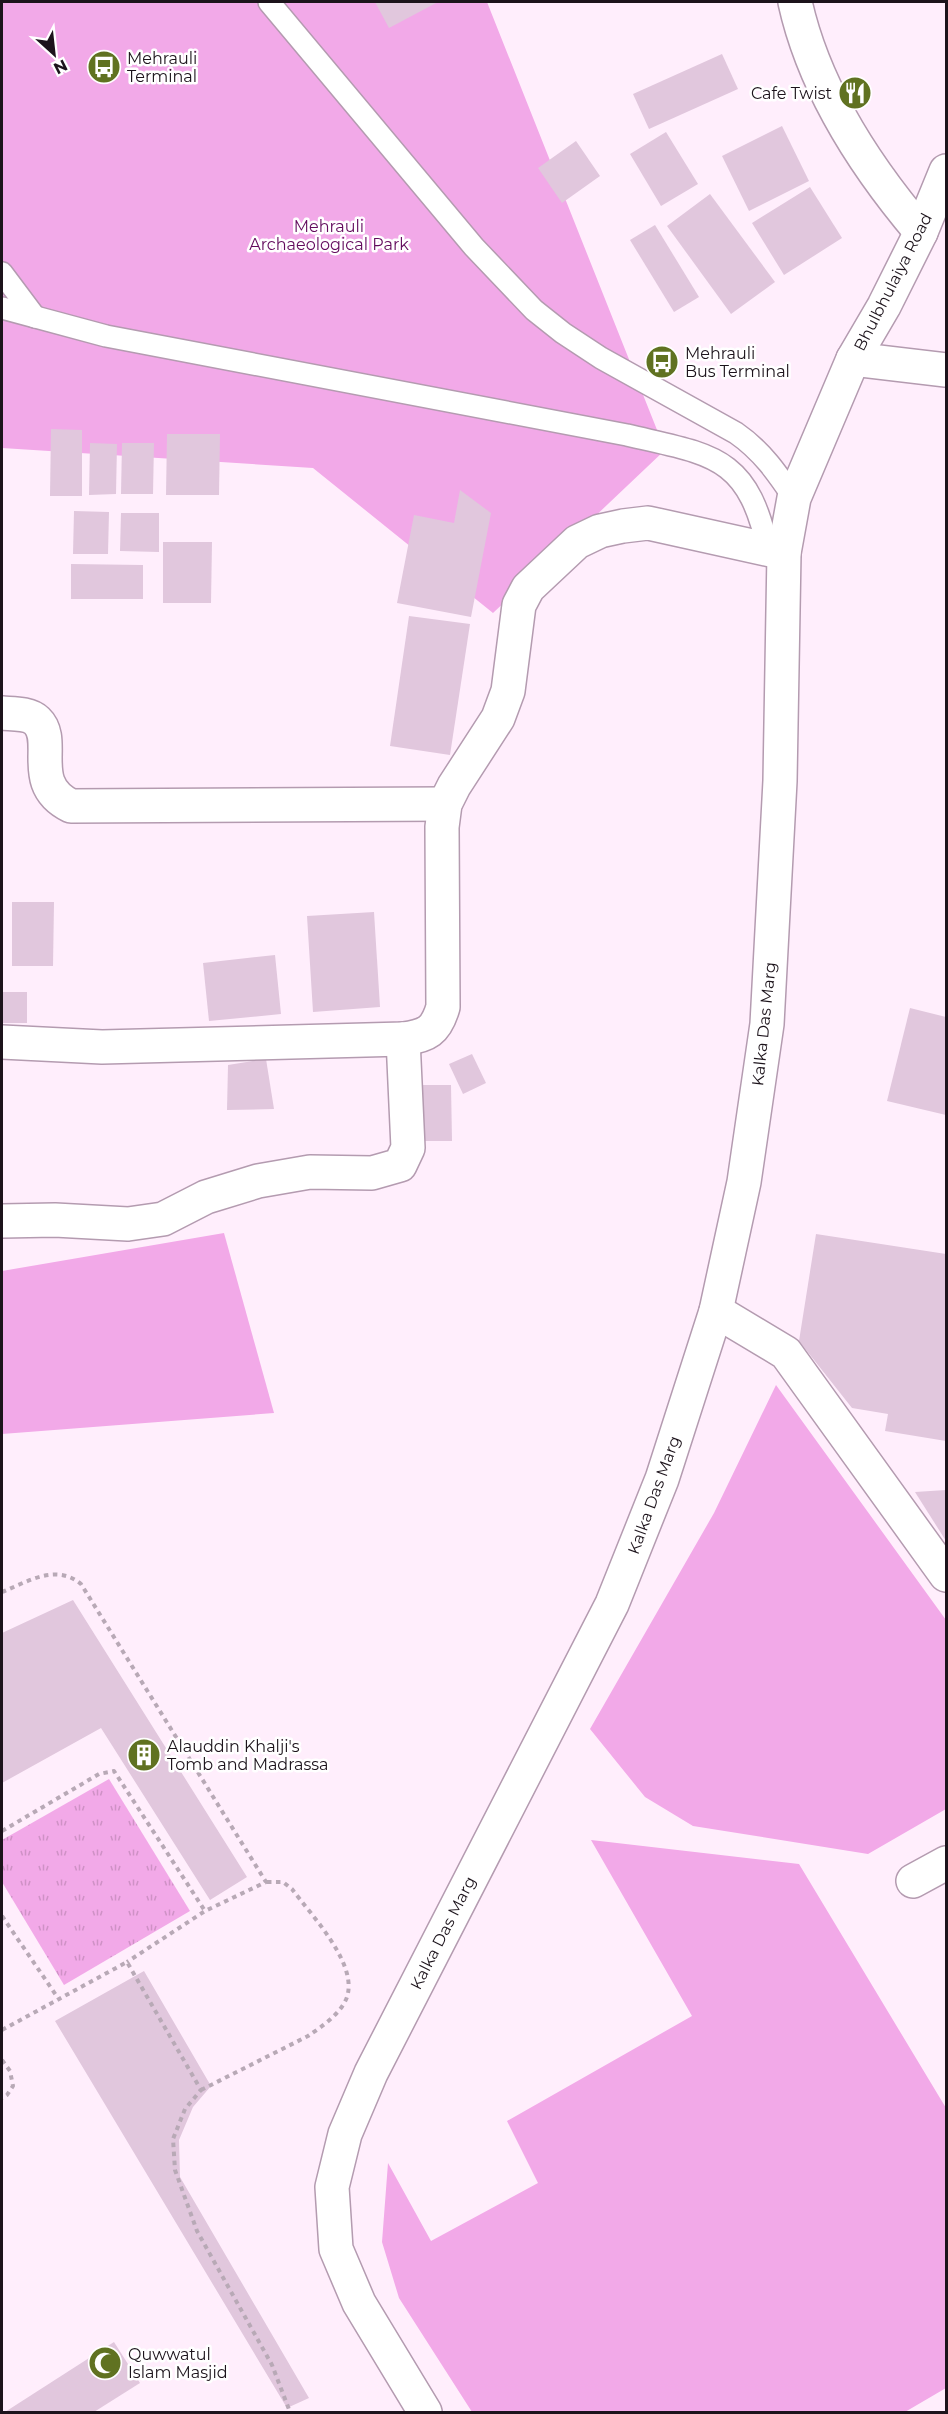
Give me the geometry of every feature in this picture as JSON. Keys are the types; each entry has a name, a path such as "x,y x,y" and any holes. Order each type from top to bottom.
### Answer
{"street":[{"path":"795,2 801,26 822,82 851,137 887,192 921,232"},
{"name":"Bhulbhulaiya Road","path":"794,498 853,359 884,306 921,232 946,171"},
{"name":"Bhulbhulaiya Road","path":"853,359 946,370"},
{"name":"Kalka Das Marg","path":"425,2412 359,2302 336,2249 332,2187 345,2134 371,2073 612,1604 663,1479 716,1311 744,1182 767,1024 780,781 776,551 794,498"},
{"path":"2,1042 102,1047 403,1039 418,1037 434,1028 443,1007 442,827 446,804 454,786 498,718 508,691 519,605 528,588 578,542 600,531 623,526 648,523 776,551"},
{"path":"2,713 27,716 37,720 43,729 46,776 51,790 59,800 71,807 446,804"},
{"path":"2,1221 55,1220 128,1224 163,1219 206,1197 258,1181 310,1173 372,1173 400,1166 408,1148 403,1039"},
{"path":"716,1311 786,1353 946,1575"},
{"path":"913,1881 946,1863"}],"lane":[{"path":"269,2 474,247 534,310 563,333 601,358 736,433 755,446 794,498"},
{"path":"2,273 34,317"},
{"path":"2,308 106,336 627,435 699,453 724,464 739,478 751,495 776,551"}],"path":[{"path":"2,1592 48,1574 73,1577 81,1584 266,1882"},
{"path":"2,1831 99,1774 114,1771 205,1911"},
{"path":"2,2030 57,1998 127,1962 205,1911 266,1882 283,1882 292,1889 338,1950 346,1966 348,1982 346,1997 339,2009 323,2026 308,2036 201,2090 184,2109 173,2139 175,2170 197,2231 273,2365 290,2412"},
{"path":"2,1916 57,1998"},
{"path":"127,1962 201,2090"},
{"path":"2,2060 10,2071 13,2086 2,2098"}],"green space":[{"name":"Mehrauli Archaeological Park","path":"2,2 487,2 665,450 493,613 313,468 2,448"},
{"path":"224,1233 274,1413 2,1434 2,1271"},
{"path":"776,1385 946,1620 946,1809 868,1854 693,1826 645,1797 590,1729 714,1513"},
{"path":"109,1779 190,1911 64,1985 2,1882 2,1840"},
{"path":"591,1840 799,1864 946,2108 946,2388 905,2412 472,2412 399,2298 382,2242 388,2163 431,2241 538,2183 507,2121 692,2016"}],"building":[{"path":"375,2 438,2 389,28"},
{"path":"722,54 738,89 649,129 633,94"},
{"path":"782,126 809,181 749,211 722,156"},
{"path":"666,132 698,184 661,206 630,154"},
{"path":"576,141 600,176 562,203 538,168"},
{"path":"810,187 842,238 784,275 752,223"},
{"path":"710,194 775,282 731,314 667,226"},
{"path":"655,225 699,297 674,312 630,240"},
{"path":"51,429 82,430 82,496 50,496"},
{"path":"167,434 220,434 219,495 166,495"},
{"path":"90,443 117,444 116,494 89,495"},
{"path":"122,443 154,443 153,494 121,494"},
{"path":"460,490 491,513 471,617 397,603 414,515 454,523"},
{"path":"74,511 109,512 108,554 73,554"},
{"path":"121,513 159,513 159,552 120,551"},
{"path":"163,542 212,542 211,603 163,603"},
{"path":"71,564 143,565 143,599 71,599"},
{"path":"409,616 470,624 450,755 390,746"},
{"path":"12,902 54,902 53,966 12,966"},
{"path":"374,912 380,1007 313,1012 307,916"},
{"path":"275,955 281,1014 209,1021 203,963"},
{"path":"2,992 27,992 27,1023 2,1023"},
{"path":"910,1008 946,1017 946,1115 887,1101"},
{"path":"472,1054 486,1083 463,1094 449,1064"},
{"path":"266,1059 274,1109 227,1110 228,1065"},
{"path":"417,1085 451,1085 452,1141 417,1141"},
{"path":"816,1234 946,1254 946,1441 885,1431 888,1414 852,1408 799,1341"},
{"path":"946,1490 946,1541 915,1492"},
{"name":"Alauddin Khalji's Tomb and Madrassa","path":"73,1600 247,1877 210,1900 101,1728 2,1783 2,1633"},
{"path":"144,1971 211,2086 193,2107 179,2140 180,2177 309,2398 287,2408 55,2021"},
{"name":"Quwwatul Islam Masjid","path":"114,2342 140,2383 94,2412 5,2412"}],"place":[{"name":"Mehrauli Terminal","path":"104,67"},
{"name":"Cafe Twist","path":"855,93"},
{"name":"Mehrauli Bus Terminal","path":"662,362"},
{"name":"Alauddin Khalji's Tomb and Madrassa","path":"144,1755"},
{"name":"Quwwatul Islam Masjid","path":"105,2363"}]}
